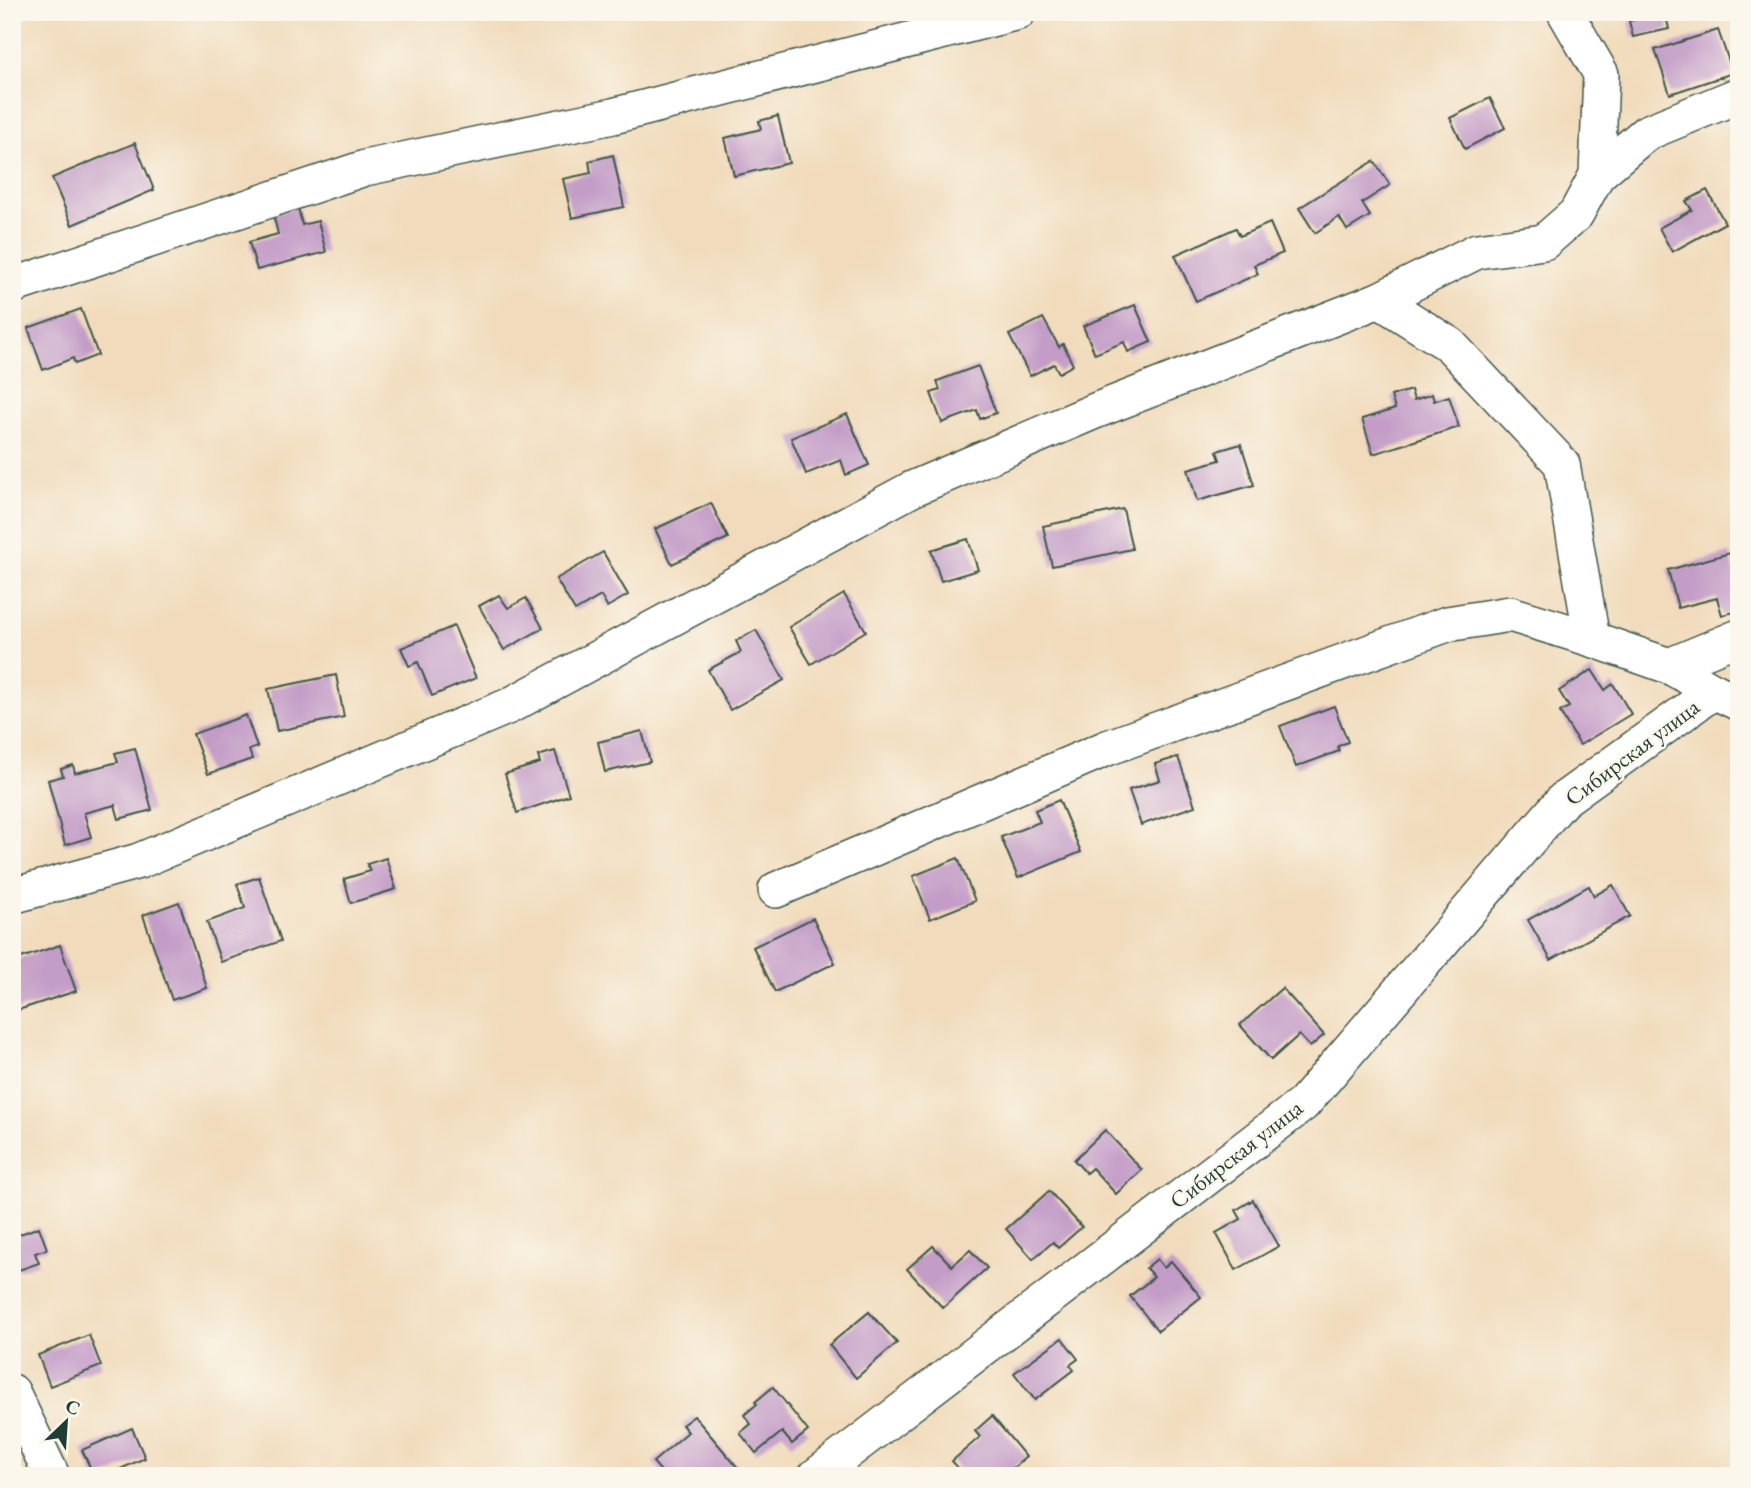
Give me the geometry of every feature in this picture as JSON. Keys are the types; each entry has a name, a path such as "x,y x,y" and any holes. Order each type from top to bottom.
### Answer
{"street":[{"path":"12,286 365,168 612,116 1018,12"},
{"path":"1567,13 1601,74 1597,175"},
{"path":"12,896 139,861 509,706 912,489 1096,411 1379,300 1477,251 1544,242 1576,214 1597,175 1646,133 1739,95"},
{"path":"1379,300 1450,345 1562,464 1592,639"},
{"path":"776,890 1107,748 1447,624 1510,614 1669,666 1727,697"},
{"name":"Сибирская улица","path":"1669,666 1739,637"},
{"name":"Сибирская улица","path":"816,1476 1304,1104 1563,800 1727,697"},
{"path":"12,1392 52,1476"}],"building":[{"path":"1639,12 1665,12 1669,29 1633,37 1629,21 1641,18"},
{"path":"1718,30 1733,73 1670,94 1655,50"},
{"path":"1490,98 1505,128 1465,149 1450,118"},
{"path":"778,116 789,163 734,176 725,138 761,129 759,121"},
{"path":"135,143 154,190 72,225 52,178"},
{"path":"613,155 624,207 572,218 563,179 591,173 589,161"},
{"path":"1374,161 1390,185 1362,203 1370,216 1347,230 1339,217 1315,233 1299,208"},
{"path":"1707,190 1725,223 1672,252 1659,228 1692,210 1686,201"},
{"path":"298,207 302,225 318,221 326,252 257,270 249,242 278,234 273,214"},
{"path":"1270,223 1283,253 1254,265 1258,274 1196,301 1175,255 1236,228 1240,236"},
{"path":"1135,305 1151,342 1128,352 1124,342 1095,354 1083,326"},
{"path":"81,309 98,355 75,364 73,358 43,370 28,328"},
{"path":"1043,318 1059,347 1063,344 1073,365 1059,373 1054,364 1030,376 1009,335"},
{"path":"978,366 996,413 980,419 977,410 942,423 931,393 940,390 937,381"},
{"path":"1411,390 1414,400 1432,394 1434,401 1449,396 1459,427 1373,454 1362,419 1395,409 1391,396"},
{"path":"847,414 869,465 846,475 841,460 806,474 791,438"},
{"path":"1241,444 1254,485 1197,501 1188,469 1220,460 1217,451"},
{"path":"711,503 728,538 672,564 655,529"},
{"path":"1123,509 1132,549 1052,566 1043,526"},
{"path":"968,539 978,570 941,581 931,550"},
{"path":"603,552 628,595 607,607 601,596 575,611 556,579"},
{"path":"1730,553 1739,587 1739,611 1722,615 1717,598 1678,608 1668,570"},
{"path":"844,594 866,631 811,664 789,627"},
{"path":"499,595 508,608 526,598 543,628 504,650 479,606"},
{"path":"454,626 476,678 432,696 418,662 409,666 401,648"},
{"path":"756,630 784,680 730,710 708,670 741,652 736,641"},
{"path":"1592,670 1605,690 1613,684 1631,714 1580,745 1560,712 1569,707 1559,691"},
{"path":"336,675 344,717 277,731 268,689"},
{"path":"1334,706 1348,742 1338,746 1339,751 1296,767 1280,726"},
{"path":"246,715 257,747 249,750 252,759 208,774 193,734"},
{"path":"642,731 650,762 605,772 598,742"},
{"path":"135,748 152,810 119,819 115,805 84,813 91,837 65,845 48,780 63,776 61,769 73,765 75,773 118,762 115,753"},
{"path":"555,751 569,795 517,813 505,774 540,763 538,756"},
{"path":"1178,757 1195,806 1141,825 1129,790 1160,780 1155,764"},
{"path":"1059,800 1081,852 1018,878 1001,837 1040,822 1035,810"},
{"path":"386,858 396,889 351,903 344,879 370,871 367,864"},
{"path":"958,858 975,901 930,919 913,876"},
{"path":"259,877 281,941 221,962 207,922 245,908 237,884"},
{"path":"1613,885 1630,916 1551,960 1528,920 1589,886 1594,896"},
{"path":"179,902 207,988 172,1000 143,915"},
{"path":"813,918 835,963 775,992 753,947"},
{"path":"60,945 76,991 12,1012 12,961"},
{"path":"1282,988 1324,1035 1310,1047 1299,1035 1271,1060 1240,1025"},
{"path":"1105,1130 1142,1170 1116,1194 1092,1168 1086,1173 1074,1160"},
{"path":"1049,1191 1082,1227 1058,1248 1053,1242 1033,1259 1006,1229"},
{"path":"1253,1200 1279,1246 1236,1270 1216,1233 1241,1219 1236,1210"},
{"path":"39,1227 47,1249 35,1253 39,1263 19,1270 15,1260 12,1261 12,1237"},
{"path":"933,1246 952,1266 970,1250 987,1268 943,1308 907,1269"},
{"path":"1157,1259 1164,1268 1171,1261 1201,1297 1158,1331 1130,1296 1154,1277 1146,1268"},
{"path":"869,1312 897,1343 856,1378 829,1345"},
{"path":"89,1335 101,1366 50,1386 38,1355"},
{"path":"1062,1338 1078,1359 1070,1365 1074,1370 1035,1400 1014,1373"},
{"path":"773,1387 808,1431 792,1444 782,1432 756,1453 740,1433 751,1424 744,1415"},
{"path":"694,1416 745,1476 665,1476 653,1462 688,1432 682,1425"},
{"path":"992,1416 1026,1457 1004,1476 965,1476 952,1461 980,1437 975,1431"},
{"path":"132,1428 145,1458 105,1476 94,1476 82,1450"}]}
